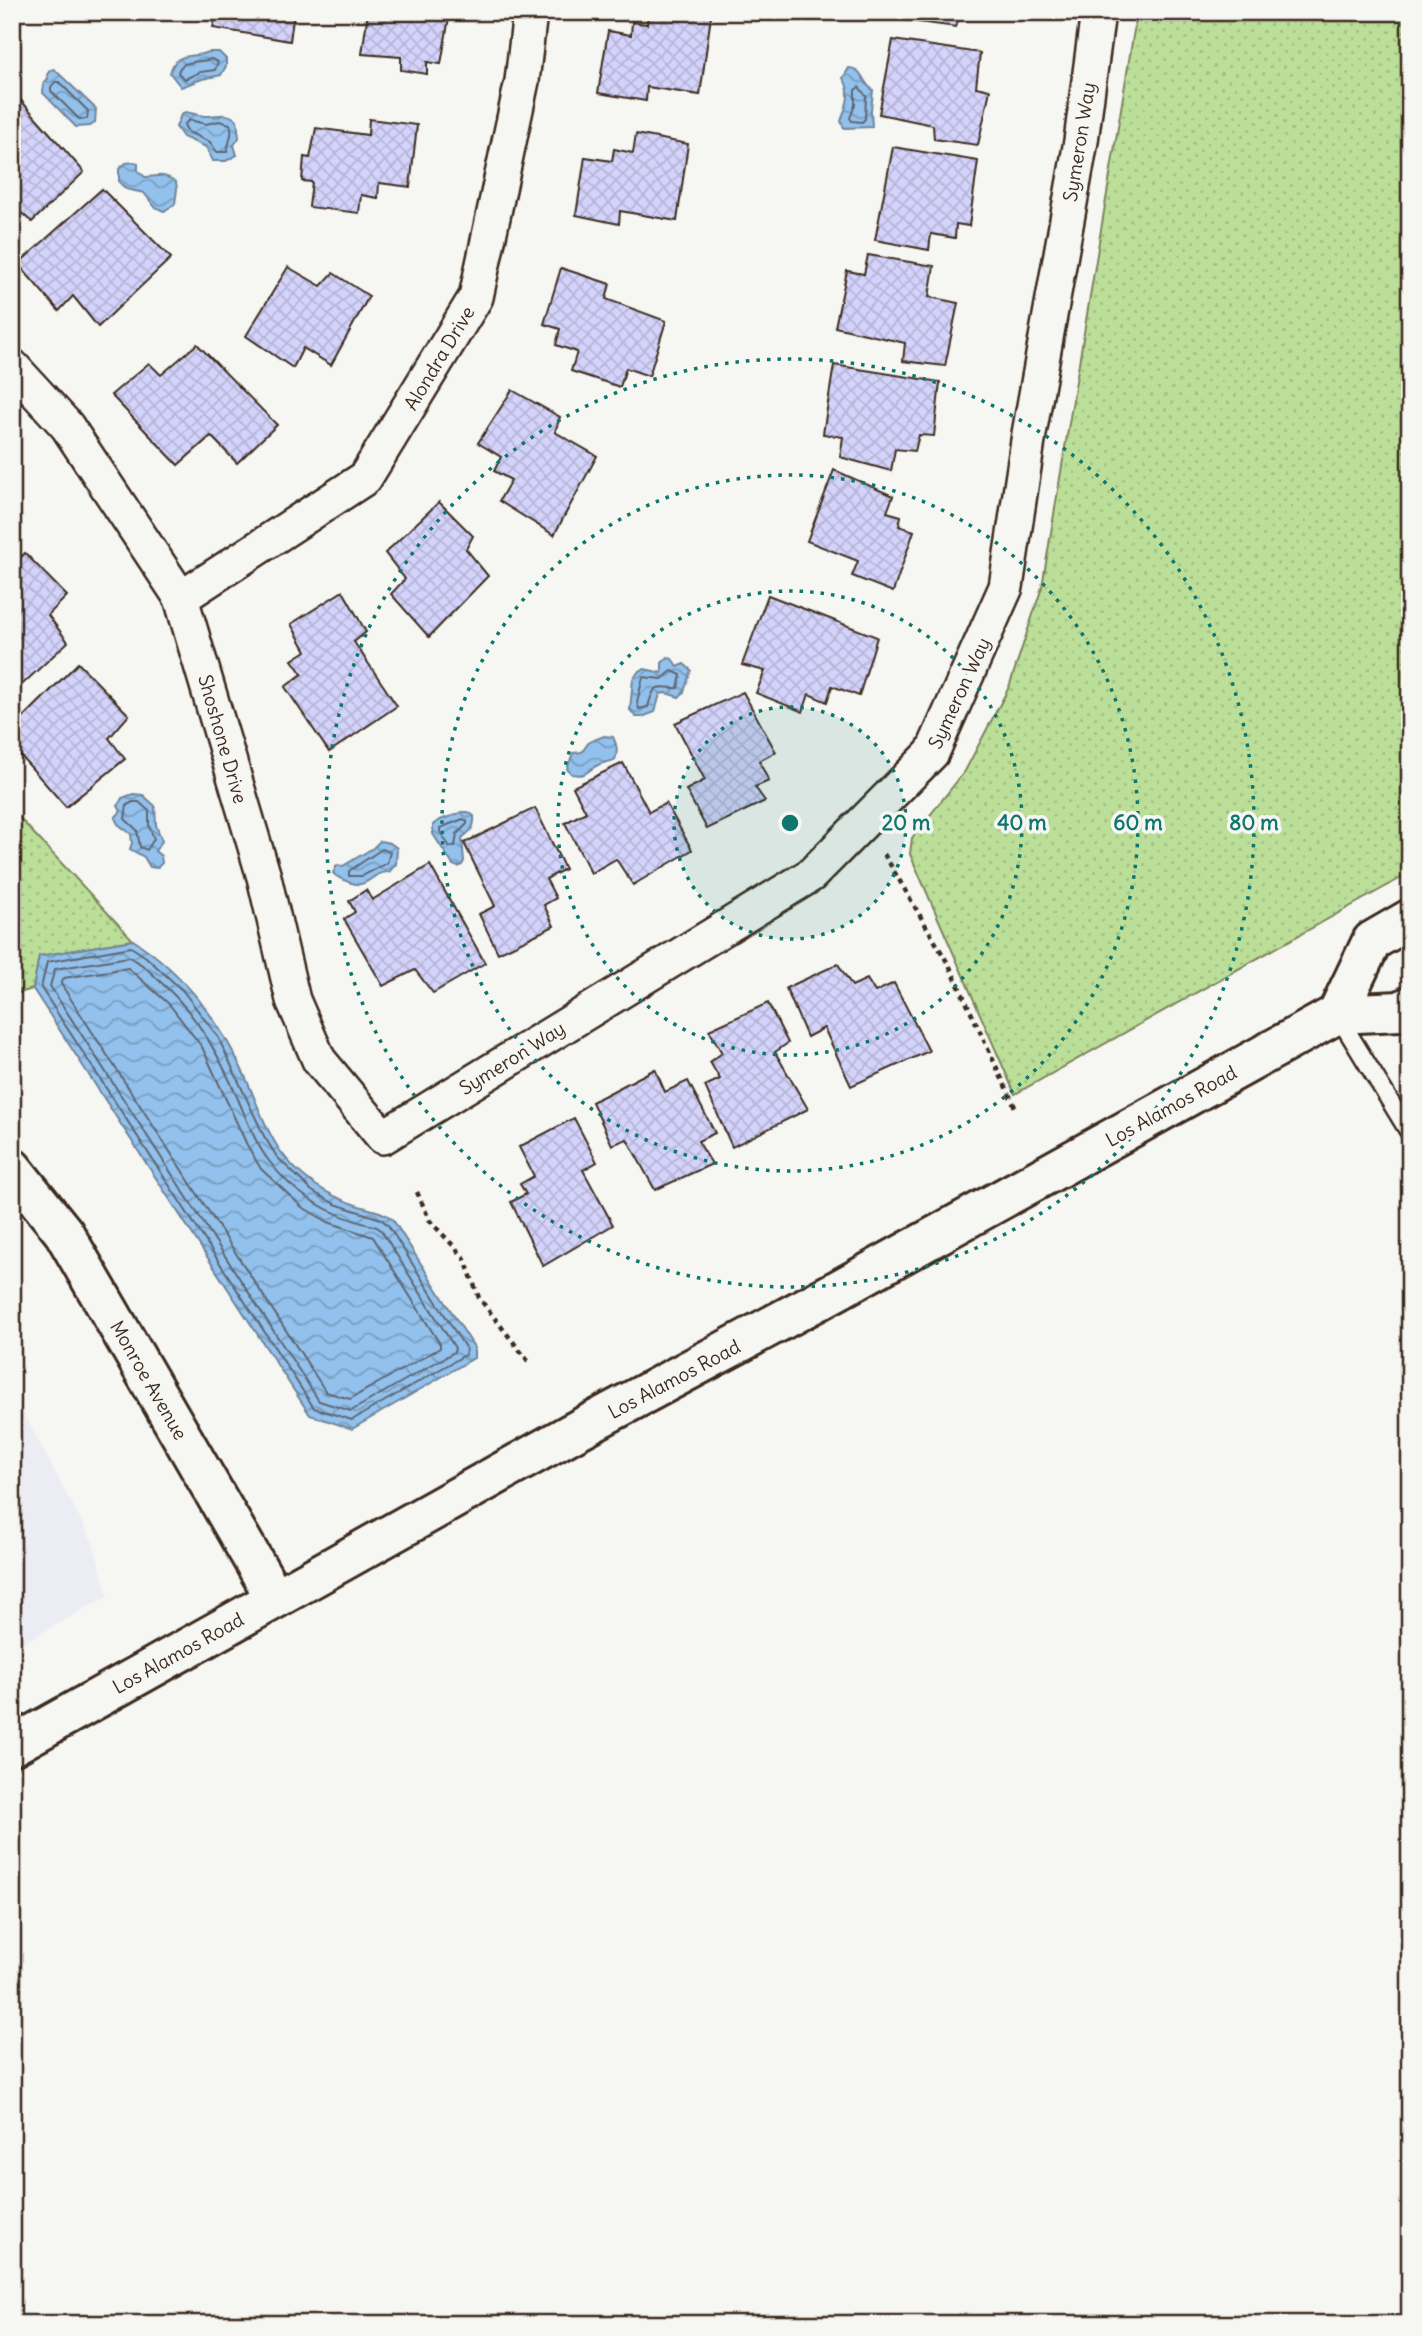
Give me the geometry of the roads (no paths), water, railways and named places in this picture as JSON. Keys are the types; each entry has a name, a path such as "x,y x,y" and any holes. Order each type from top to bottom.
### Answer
{"main road":[{"path":"1337,1014 1372,941 1410,919"},
{"name":"Los Alamos Road","path":"12,1746 275,1598 1337,1014 1400,1011 1410,1006"},
{"name":"Monroe Avenue","path":"12,1168 64,1233 275,1598"}],"street":[{"name":"Alondra Drive","path":"181,598 365,478 476,297 522,81 530,12"},
{"name":"Symeron Way","path":"383,1137 811,874 932,753 1006,587 1029,434 1081,141 1098,12"},
{"name":"Shoshone Drive","path":"12,366 67,426 181,598 264,877 293,1000 319,1060 383,1137"}],"lane":[{"path":"1337,1014 1410,1134"}],"water":[{"path":"219,52 226,59 221,75 181,87 170,73 176,61 185,56"},
{"path":"849,68 858,71 873,90 872,127 844,128 841,121 848,94 843,78"},
{"path":"54,69 96,109 95,123 76,127 43,93 47,75"},
{"path":"185,112 206,116 227,115 237,120 239,138 234,145 237,155 226,161 213,161 206,147 183,137 176,127"},
{"path":"126,163 138,163 138,171 145,177 164,176 176,182 175,204 164,211 155,207 144,193 126,189 119,182 119,169"},
{"path":"668,657 678,667 684,664 691,670 684,692 679,697 660,694 655,712 636,717 630,710 633,679 639,671 645,669 662,673 662,663"},
{"path":"604,736 613,737 617,751 615,760 600,764 585,774 572,774 567,769 573,753 582,752 589,742"},
{"path":"133,794 143,795 155,806 156,825 162,841 155,851 161,856 162,863 157,868 150,867 144,857 130,849 131,834 118,824 115,818 121,811 118,806 122,798"},
{"path":"461,812 474,816 474,823 462,838 464,861 458,867 453,865 433,834 433,825"},
{"path":"380,841 397,848 396,864 389,872 358,884 333,873 337,865 343,866"},
{"path":"133,940 184,982 212,1017 244,1074 270,1134 289,1161 306,1178 326,1191 393,1220 474,1347 474,1358 352,1429 310,1415 33,989 39,956"}]}
